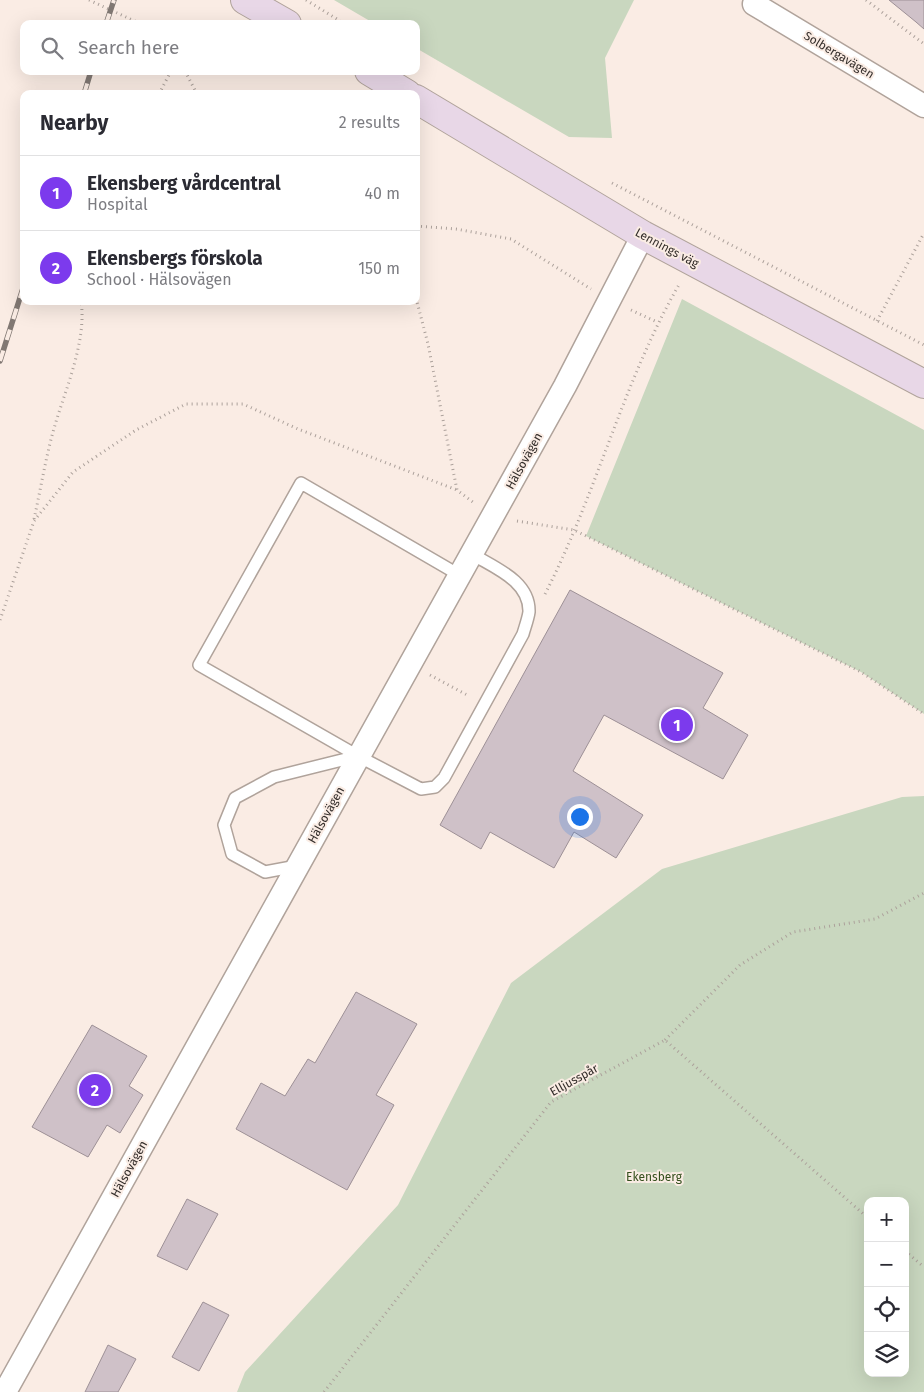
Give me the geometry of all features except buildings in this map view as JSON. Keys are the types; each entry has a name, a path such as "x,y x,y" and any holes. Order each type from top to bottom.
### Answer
{"main road":[{"path":"245,0 280,20"},
{"path":"376,75 400,90"},
{"name":"Lennings väg","path":"420,102 643,235 924,384"}],"street":[{"name":"Solbergavägen","path":"754,4 924,106"},
{"name":"Hälsovägen","path":"5,1392 565,386 643,235"}],"lane":[{"path":"460,576 301,483 199,665 358,756 421,789 435,787 444,778 485,705 523,634 529,612 525,591 512,579 472,554"},
{"path":"298,866 265,872 232,854 224,826 235,798 274,777 358,756"}],"path":[{"path":"89,0 132,20"},
{"path":"306,0 338,20"},
{"path":"866,0 924,44"},
{"path":"161,90 169,75"},
{"path":"187,75 195,90"},
{"path":"611,182 924,345"},
{"path":"420,226 456,229 511,239 609,300 657,322"},
{"path":"542,600 574,530 657,322 692,261 706,231"},
{"path":"877,321 924,233"},
{"path":"0,620 34,522 55,425 66,397 83,318 81,305"},
{"path":"418,305 428,344 457,490"},
{"path":"34,522 73,472 136,430 186,404 243,404 298,429 457,490 492,518 574,530 861,672 924,714"},
{"path":"427,673 485,705"},
{"name":"Elljusspår","path":"324,1392 551,1102 665,1040 740,965 793,932 875,919 924,893"},
{"path":"665,1040 864,1214"},
{"path":"909,1254 924,1267"}],"green space":[{"path":"334,0 634,0 605,58 612,138 569,137 420,50 420,20 368,20"},
{"path":"682,299 924,430 924,714 861,672 586,536"},
{"name":"Ekensberg","path":"924,796 924,1392 237,1392 245,1372 398,1205 511,983 662,869 902,797"}],"railway":[{"path":"107,20 114,0"},
{"path":"85,90 90,75"},
{"path":"0,361 20,298"}],"place":[{"name":"Ekensberg vårdcentral","path":"677,725"},
{"name":"Ekensbergs förskola","path":"95,1090"}]}
